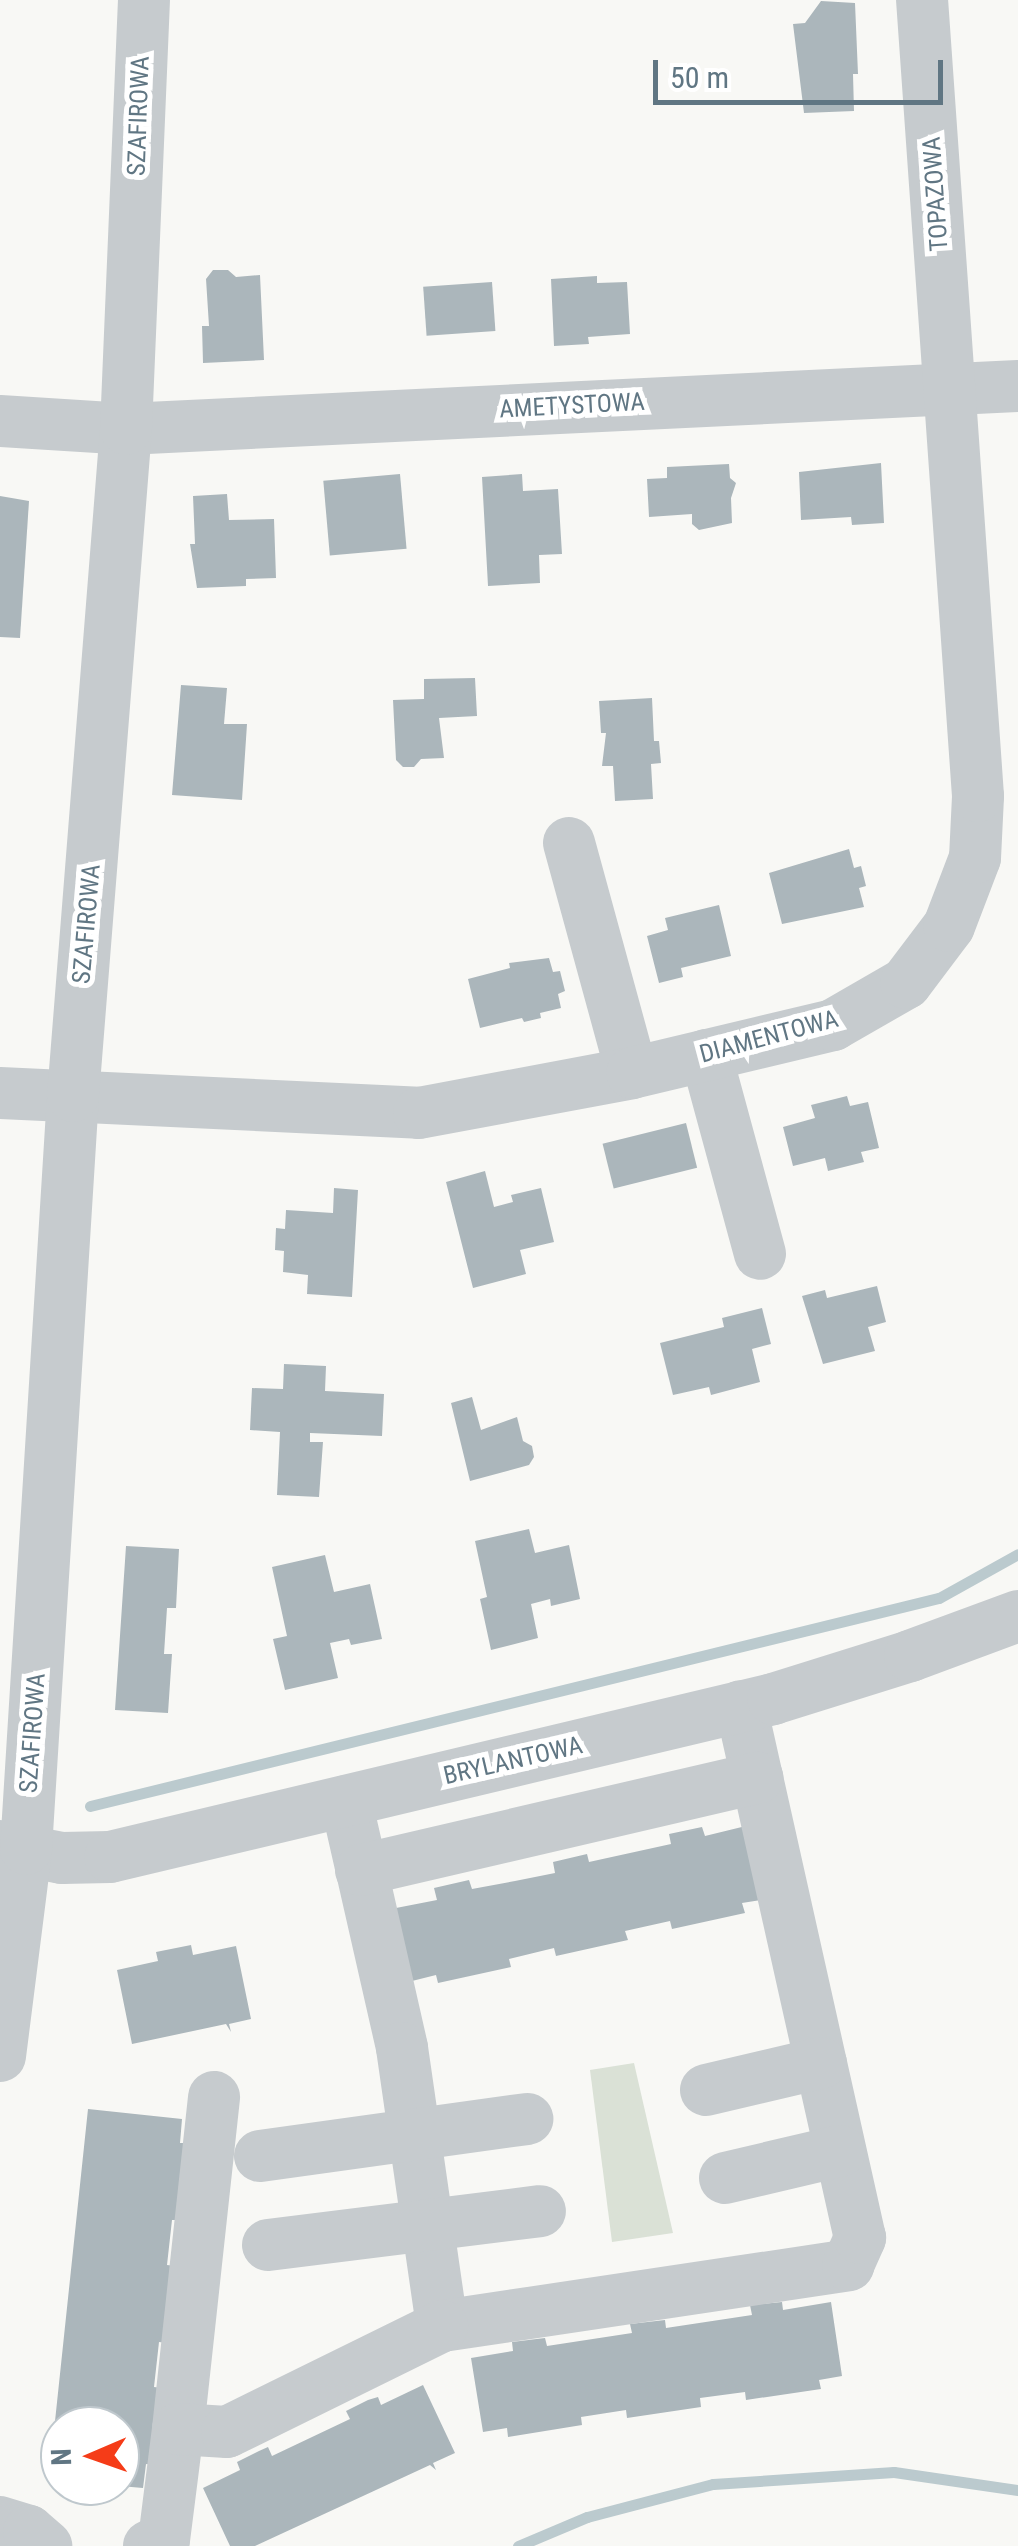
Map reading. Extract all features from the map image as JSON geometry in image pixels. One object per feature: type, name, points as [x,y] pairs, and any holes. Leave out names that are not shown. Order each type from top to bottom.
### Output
[{"type":"street","name":"SZAFIROWA","points":[[0,2056],[13,1847],[126,428],[144,0]]},
{"type":"street","name":"TOPAZOWA","points":[[922,0],[951,388]]},
{"type":"street","name":"AMETYSTOWA","points":[[0,421],[126,428],[1018,386]]},
{"type":"street","name":"DIAMENTOWA","points":[[0,1093],[420,1113],[632,1072],[833,1024],[906,983],[949,926],[975,858],[978,796],[951,388]]},
{"type":"street","points":[[569,843],[632,1072]]},
{"type":"street","points":[[706,1056],[760,1254]]},
{"type":"street","name":"BRYLANTOWA","points":[[13,1847],[62,1858],[110,1857],[741,1706],[910,1656],[1018,1616]]},
{"type":"street","points":[[178,2429],[227,2432],[442,2326],[848,2264],[860,2238],[741,1706]]},
{"type":"street","points":[[362,1870],[757,1778]]},
{"type":"street","points":[[346,1801],[402,2048],[442,2326]]},
{"type":"street","points":[[706,2090],[821,2063]]},
{"type":"street","points":[[150,2546],[164,2540],[214,2097]]},
{"type":"street","points":[[260,2156],[527,2119]]},
{"type":"street","points":[[725,2178],[840,2151]]},
{"type":"street","points":[[268,2246],[540,2211]]},
{"type":"street","points":[[0,2522],[28,2532],[46,2546]]},
{"type":"shaded area","points":[[634,2063],[673,2233],[612,2242],[590,2070]]},
{"type":"building","points":[[821,1],[855,3],[858,74],[853,74],[854,111],[804,113],[793,24],[805,23]]},
{"type":"building","points":[[213,270],[228,270],[236,277],[260,275],[264,360],[203,363],[202,326],[209,326],[206,279]]},
{"type":"building","points":[[597,276],[597,283],[627,282],[630,334],[588,337],[589,344],[554,346],[551,279]]},
{"type":"building","points":[[492,282],[495,331],[427,336],[423,287]]},
{"type":"building","points":[[881,463],[884,523],[852,525],[851,517],[801,520],[799,472]]},
{"type":"building","points":[[729,464],[730,478],[736,483],[731,498],[732,523],[699,530],[692,524],[692,514],[649,517],[647,479],[667,478],[667,467]]},
{"type":"building","points":[[400,474],[407,549],[330,555],[323,481]]},
{"type":"building","points":[[522,474],[523,491],[558,489],[562,554],[539,555],[540,583],[488,586],[482,477]]},
{"type":"building","points":[[227,494],[229,520],[274,519],[276,578],[246,579],[246,586],[197,588],[190,544],[195,544],[193,496]]},
{"type":"building","points":[[0,496],[29,501],[20,638],[0,637]]},
{"type":"building","points":[[475,678],[477,716],[439,718],[444,758],[421,759],[414,767],[403,767],[396,760],[393,700],[424,699],[424,679]]},
{"type":"building","points":[[181,685],[227,688],[224,724],[247,724],[242,800],[172,795]]},
{"type":"building","points":[[652,698],[654,741],[659,741],[661,763],[651,764],[653,799],[615,801],[613,766],[602,766],[606,733],[601,733],[599,701]]},
{"type":"building","points":[[849,849],[854,868],[861,866],[866,886],[859,888],[864,907],[782,924],[769,873]]},
{"type":"building","points":[[719,905],[731,956],[681,968],[683,977],[659,983],[647,936],[668,930],[665,918]]},
{"type":"building","points":[[549,958],[553,972],[560,971],[565,991],[558,994],[561,1008],[540,1013],[541,1018],[524,1022],[522,1018],[480,1028],[468,979],[510,968],[509,963]]},
{"type":"building","points":[[847,1096],[850,1106],[868,1102],[879,1148],[861,1152],[864,1162],[828,1171],[825,1158],[793,1166],[783,1127],[815,1118],[811,1105]]},
{"type":"building","points":[[686,1123],[697,1168],[614,1188],[603,1144]]},
{"type":"building","points":[[485,1171],[494,1207],[513,1202],[511,1195],[541,1188],[554,1242],[520,1250],[526,1274],[473,1288],[446,1182]]},
{"type":"building","points":[[334,1188],[358,1190],[352,1297],[307,1294],[308,1275],[283,1272],[284,1251],[275,1250],[276,1228],[285,1229],[286,1210],[333,1213]]},
{"type":"building","points":[[877,1286],[886,1322],[868,1327],[875,1351],[823,1364],[802,1296],[825,1290],[827,1298]]},
{"type":"building","points":[[762,1308],[771,1344],[752,1349],[760,1382],[711,1395],[709,1387],[673,1395],[660,1343],[724,1327],[722,1318]]},
{"type":"building","points":[[284,1364],[326,1366],[325,1391],[384,1394],[382,1436],[310,1433],[310,1442],[323,1442],[319,1497],[277,1495],[280,1432],[250,1430],[252,1388],[283,1389]]},
{"type":"building","points":[[472,1397],[481,1430],[517,1417],[523,1441],[532,1446],[534,1457],[529,1465],[470,1481],[451,1403]]},
{"type":"building","points":[[529,1529],[535,1553],[569,1545],[580,1599],[551,1606],[550,1599],[531,1604],[538,1638],[491,1650],[480,1599],[487,1597],[475,1541]]},
{"type":"building","points":[[126,1546],[179,1549],[176,1608],[167,1608],[164,1654],[172,1654],[168,1713],[115,1710]]},
{"type":"building","points":[[325,1555],[334,1592],[370,1584],[382,1639],[351,1645],[349,1639],[330,1643],[338,1678],[285,1690],[273,1639],[287,1636],[272,1567]]},
{"type":"building","points":[[750,1825],[767,1899],[742,1903],[745,1913],[672,1929],[670,1921],[625,1931],[628,1940],[556,1956],[554,1948],[509,1959],[511,1967],[438,1983],[436,1975],[412,1981],[396,1908],[437,1900],[434,1888],[469,1880],[472,1889],[515,1881],[555,1873],[553,1862],[587,1854],[589,1862],[671,1844],[669,1834],[702,1827],[705,1836]]},
{"type":"building","points":[[191,1945],[193,1955],[236,1946],[251,2019],[229,2024],[231,2032],[226,2024],[132,2044],[117,1970],[158,1961],[156,1952]]},
{"type":"building","points":[[88,2109],[182,2119],[180,2143],[188,2143],[180,2220],[172,2220],[167,2265],[175,2266],[167,2343],[159,2342],[154,2387],[162,2388],[154,2465],[146,2464],[143,2488],[140,2406],[57,2406]]},
{"type":"building","points":[[782,2302],[783,2310],[831,2302],[842,2376],[819,2380],[821,2389],[746,2400],[745,2392],[700,2398],[701,2407],[627,2418],[626,2410],[581,2417],[582,2425],[508,2437],[507,2428],[483,2432],[471,2358],[513,2351],[512,2342],[545,2338],[547,2346],[632,2333],[630,2324],[665,2320],[666,2328],[752,2315],[750,2305]]},
{"type":"building","points":[[423,2385],[455,2453],[433,2463],[436,2470],[430,2465],[255,2546],[230,2546],[203,2488],[240,2470],[237,2462],[259,2451],[268,2447],[272,2456],[350,2419],[346,2411],[368,2400],[378,2397],[381,2405]]},
{"type":"waterway","points":[[90,1806],[939,1598],[1018,1554]]},
{"type":"waterway","points":[[518,2546],[587,2517],[713,2484],[894,2472],[1018,2490]]}]
